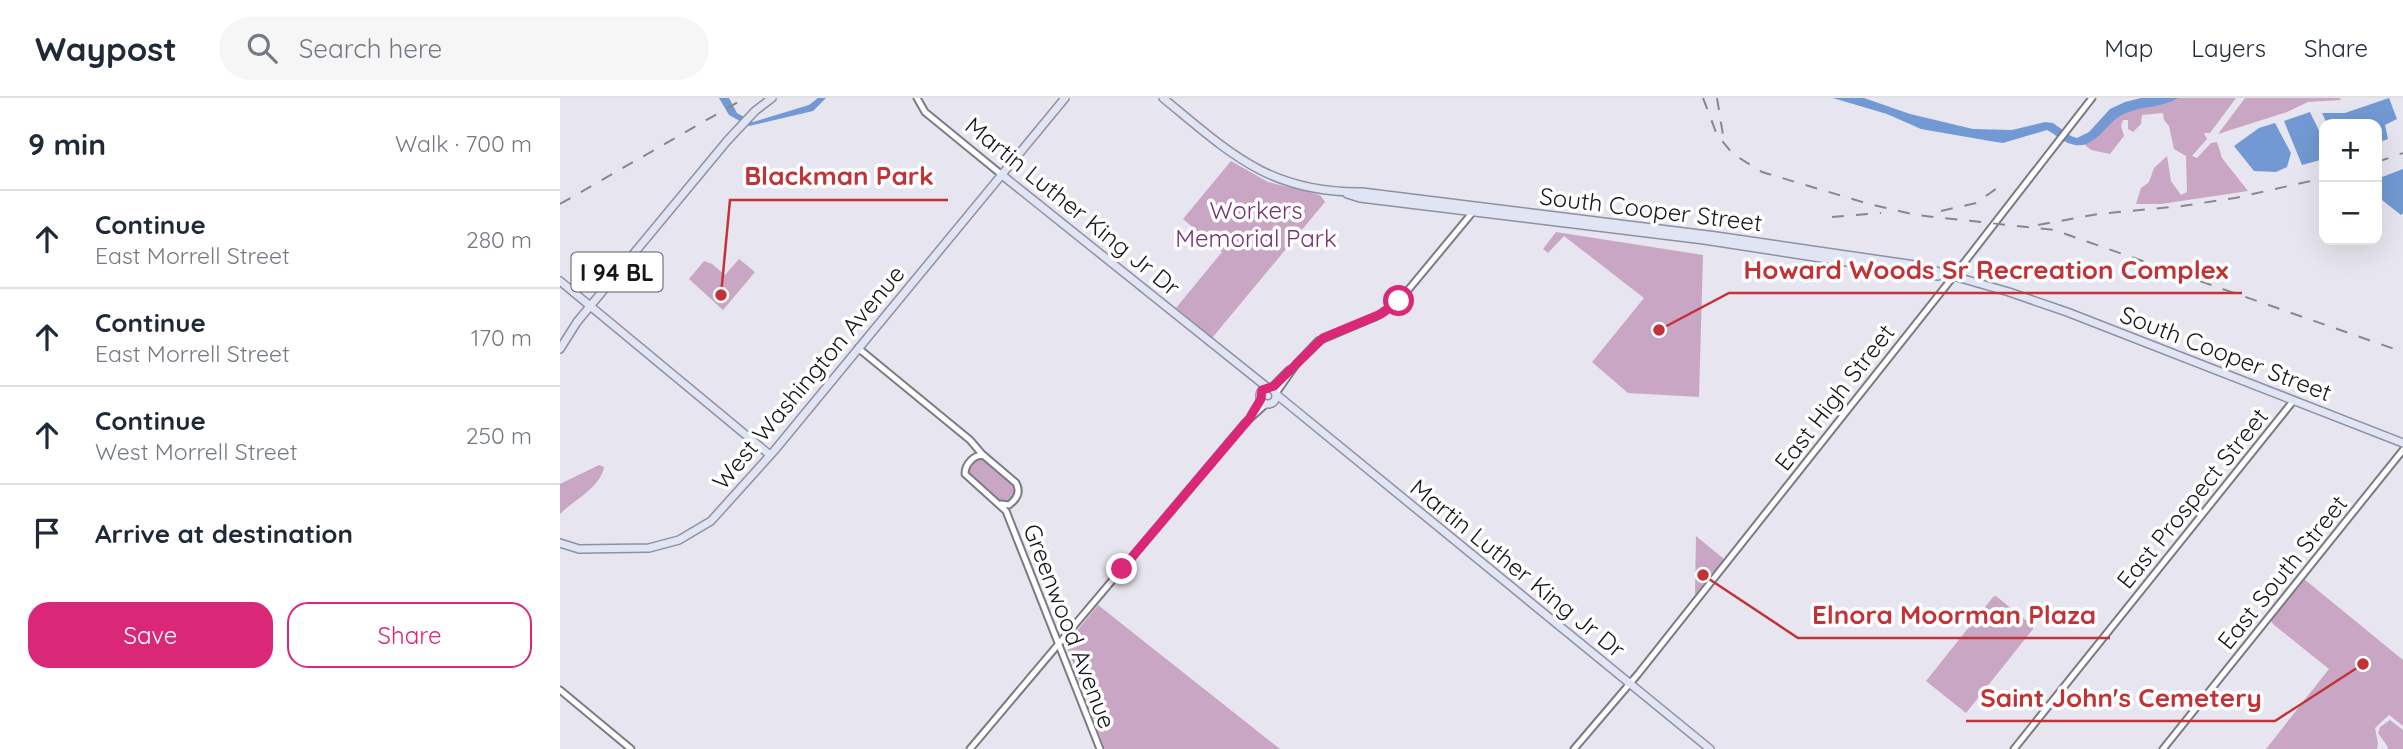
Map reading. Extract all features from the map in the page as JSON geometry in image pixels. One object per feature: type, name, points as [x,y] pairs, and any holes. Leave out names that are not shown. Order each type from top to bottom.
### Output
[{"type":"main road","name":"I 94 BL","points":[[560,349],[590,306],[679,198],[741,125],[772,98]]},
{"type":"main road","name":"West Washington Avenue","points":[[560,543],[579,549],[639,549],[659,546],[693,533],[723,510],[1065,98]]},
{"type":"main road","name":"South Cooper Street","points":[[1163,98],[1230,154],[1261,173],[1301,187],[1341,193],[1362,192],[1474,209],[1871,257],[1914,265],[2067,312],[2403,443]]},
{"type":"main road","name":"Martin Luther King Jr Dr","points":[[1002,175],[1242,367],[1269,395],[1303,416],[1710,749]]},
{"type":"main road","points":[[560,281],[770,455]]},
{"type":"street","name":"Martin Luther King Jr Dr","points":[[917,98],[929,115],[1002,175]]},
{"type":"street","name":"East High Street","points":[[1574,749],[1629,684],[1953,277],[2092,98]]},
{"type":"street","points":[[970,749],[1297,363],[1323,338],[1377,316],[1395,304],[1474,209]]},
{"type":"street","points":[[858,348],[1016,482],[1018,491],[1008,515]]},
{"type":"street","name":"East Prospect Street","points":[[2014,749],[2294,400]]},
{"type":"street","points":[[974,457],[976,448]]},
{"type":"street","name":"East South Street","points":[[2162,749],[2403,450]]},
{"type":"street","points":[[974,457],[985,456]]},
{"type":"street","name":"Greenwood Avenue","points":[[974,457],[965,468],[966,475],[1001,505],[1008,515],[1100,749]]},
{"type":"street","points":[[1001,505],[1006,506],[1015,500]]},
{"type":"street","points":[[560,690],[631,749]]},
{"type":"green space","points":[[2179,98],[2236,98],[2210,133],[2204,133],[2207,139],[2192,156],[2197,158],[2211,143],[2217,142],[2222,158],[2248,191],[2161,204],[2136,204],[2141,188],[2149,182],[2154,168],[2167,156],[2171,181],[2181,195],[2187,192],[2186,156],[2174,149],[2163,113],[2142,115],[2141,124],[2133,132],[2128,129],[2128,120],[2123,120],[2121,126],[2124,136],[2110,154],[2091,150],[2084,144],[2094,139],[2114,119],[2126,113]]},
{"type":"green space","points":[[2245,98],[2342,100],[2308,102],[2287,112],[2218,134]]},
{"type":"green space","name":"Workers Memorial Park","points":[[1231,161],[1268,182],[1320,195],[1325,202],[1212,338],[1176,308],[1222,252],[1183,219]]},
{"type":"green space","points":[[1556,232],[1703,255],[1699,397],[1628,393],[1592,362],[1644,298],[1564,236],[1548,253],[1543,249]]},
{"type":"green space","points":[[739,259],[755,272],[723,310],[689,279],[704,261],[725,275]]},
{"type":"green space","points":[[982,455],[1016,483],[1017,498],[1004,506],[965,473],[974,457]]},
{"type":"green space","points":[[599,465],[604,467],[598,481],[560,514],[560,484]]},
{"type":"green space","points":[[1696,536],[1724,559],[1695,595],[1695,592]]},
{"type":"green space","points":[[2304,579],[2403,660],[2403,726],[2389,715],[2375,728],[2377,749],[2266,749],[2329,669],[2271,620]]},
{"type":"green space","points":[[1996,596],[2033,626],[2033,629],[1966,713],[1926,681]]},
{"type":"green space","points":[[1098,605],[1280,749],[1105,749],[1066,644]]},
{"type":"green space","points":[[2390,720],[2403,730],[2403,749],[2387,749],[2378,733],[2380,727]]},
{"type":"water","points":[[719,98],[729,98],[737,113],[753,122],[809,105],[818,98],[826,98],[813,111],[749,126],[729,115]]},
{"type":"water","points":[[1833,98],[1864,98],[1910,114],[1973,129],[2012,130],[2045,122],[2053,123],[2077,138],[2089,132],[2110,109],[2125,102],[2141,98],[2179,98],[2166,104],[2126,113],[2112,122],[2094,140],[2080,145],[2068,143],[2047,130],[2003,143],[1921,129],[1887,114]]},
{"type":"water","points":[[2389,98],[2397,119],[2385,125],[2388,139],[2382,141],[2382,119],[2325,119],[2322,113],[2345,113]]},
{"type":"water","points":[[2310,112],[2319,131],[2319,160],[2302,165],[2284,121]]},
{"type":"water","points":[[2275,123],[2291,153],[2287,167],[2276,172],[2254,171],[2234,146],[2259,128]]},
{"type":"water","points":[[2403,169],[2401,215],[2382,200],[2382,177]]},
{"type":"railway","points":[[560,204],[745,98]]},
{"type":"railway","points":[[1703,98],[1717,135],[1733,154],[1762,172],[1916,215],[2054,230],[2403,352]]},
{"type":"railway","points":[[1717,98],[1723,135]]},
{"type":"railway","points":[[2382,160],[2403,153]]},
{"type":"railway","points":[[2038,225],[2098,214],[2235,198],[2319,179]]},
{"type":"railway","points":[[1941,211],[1976,203],[2000,186]]},
{"type":"railway","points":[[1832,217],[1881,213]]},
{"type":"place","name":"Blackman Park","points":[[721,295]]},
{"type":"place","name":"Howard Woods Sr Recreation Complex","points":[[1659,330]]},
{"type":"place","name":"Elnora Moorman Plaza","points":[[1703,575]]},
{"type":"place","name":"Saint John's Cemetery","points":[[2363,664]]},
{"type":"route","points":[[1122,569],[1249,419],[1261,399],[1262,390],[1274,386],[1323,338],[1381,314],[1399,301]]}]
